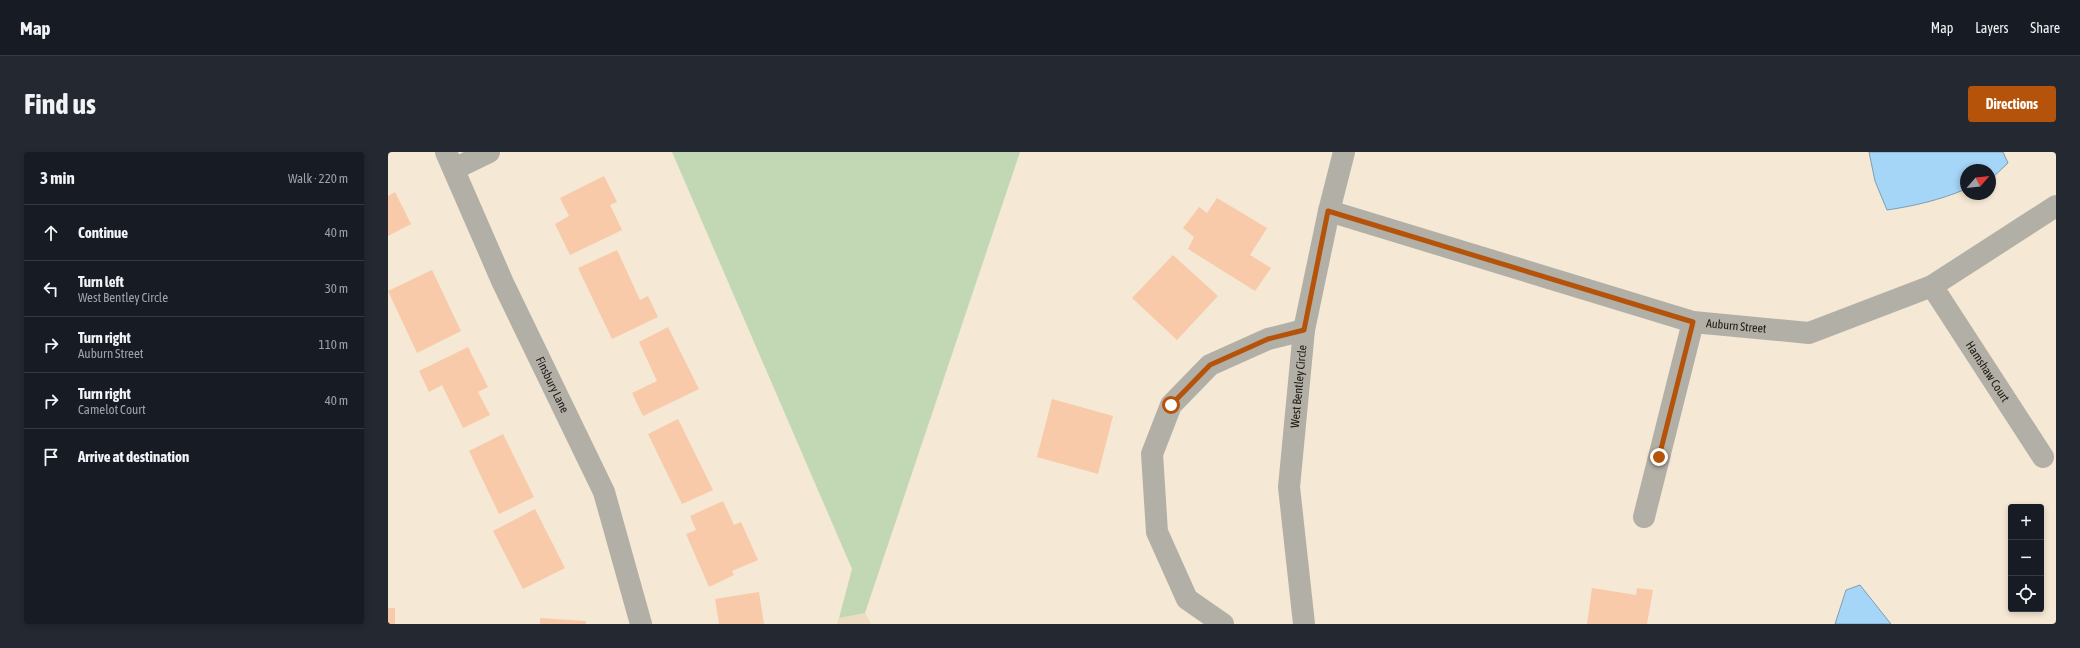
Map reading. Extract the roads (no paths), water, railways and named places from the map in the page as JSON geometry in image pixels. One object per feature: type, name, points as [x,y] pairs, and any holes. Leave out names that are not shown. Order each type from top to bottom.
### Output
[{"type":"street","points":[[450,160],[489,152]]},
{"type":"street","name":"West Bentley Circle","points":[[1304,624],[1289,487],[1304,330],[1328,211],[1344,152]]},
{"type":"street","name":"Finsbury Lane","points":[[450,160],[503,283],[604,492],[641,624]]},
{"type":"street","name":"Auburn Street","points":[[1328,211],[1693,322],[1809,333],[1932,286],[2056,206]]},
{"type":"street","name":"Hamshaw Court","points":[[1932,286],[2043,457]]},
{"type":"street","points":[[1644,516],[1693,322]]},
{"type":"street","points":[[1223,624],[1187,599],[1157,532],[1152,454],[1171,405],[1210,365],[1268,339],[1304,330]]},
{"type":"water","points":[[1869,152],[2003,152],[2008,163],[1996,174],[1996,164],[1960,164],[1960,191],[1927,202],[1887,210],[1875,181]]},
{"type":"water","points":[[1860,585],[1891,624],[1835,624],[1846,590]]}]
